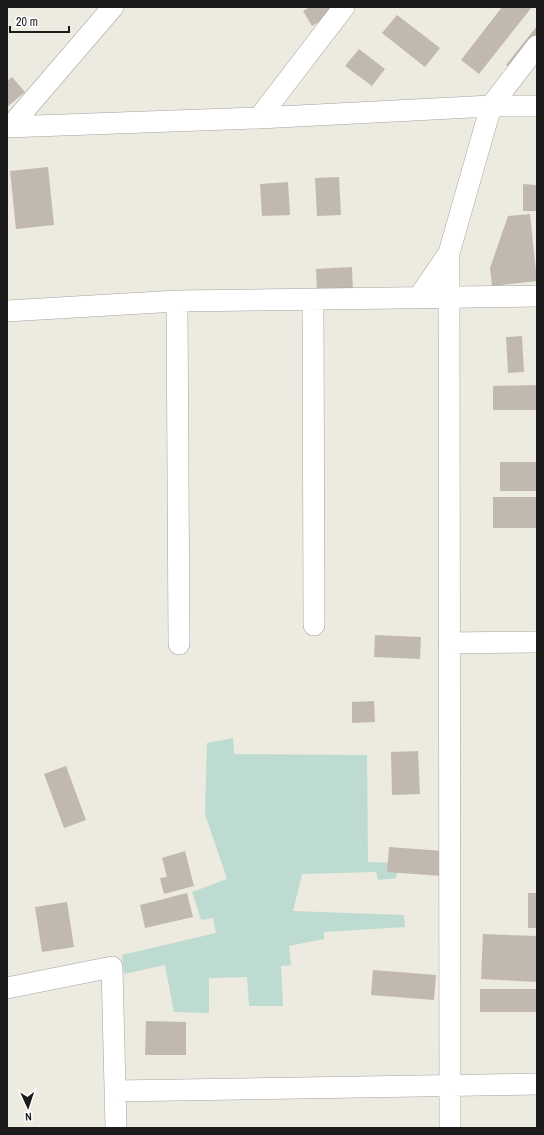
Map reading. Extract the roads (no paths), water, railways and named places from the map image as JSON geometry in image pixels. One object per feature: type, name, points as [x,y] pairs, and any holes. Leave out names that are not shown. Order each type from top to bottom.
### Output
[{"type":"street","points":[[9,127],[114,7]]},
{"type":"street","points":[[259,118],[344,7]]},
{"type":"street","points":[[450,1128],[449,253],[491,106],[537,46]]},
{"type":"street","points":[[9,127],[259,118],[491,106],[537,106]]},
{"type":"street","points":[[419,297],[449,253]]},
{"type":"street","points":[[7,311],[178,300],[537,296]]},
{"type":"street","points":[[313,299],[314,624]]},
{"type":"street","points":[[178,300],[179,644]]},
{"type":"street","points":[[449,643],[537,642]]},
{"type":"street","points":[[7,988],[112,968],[116,1128]]},
{"type":"street","points":[[116,1091],[537,1084]]}]
